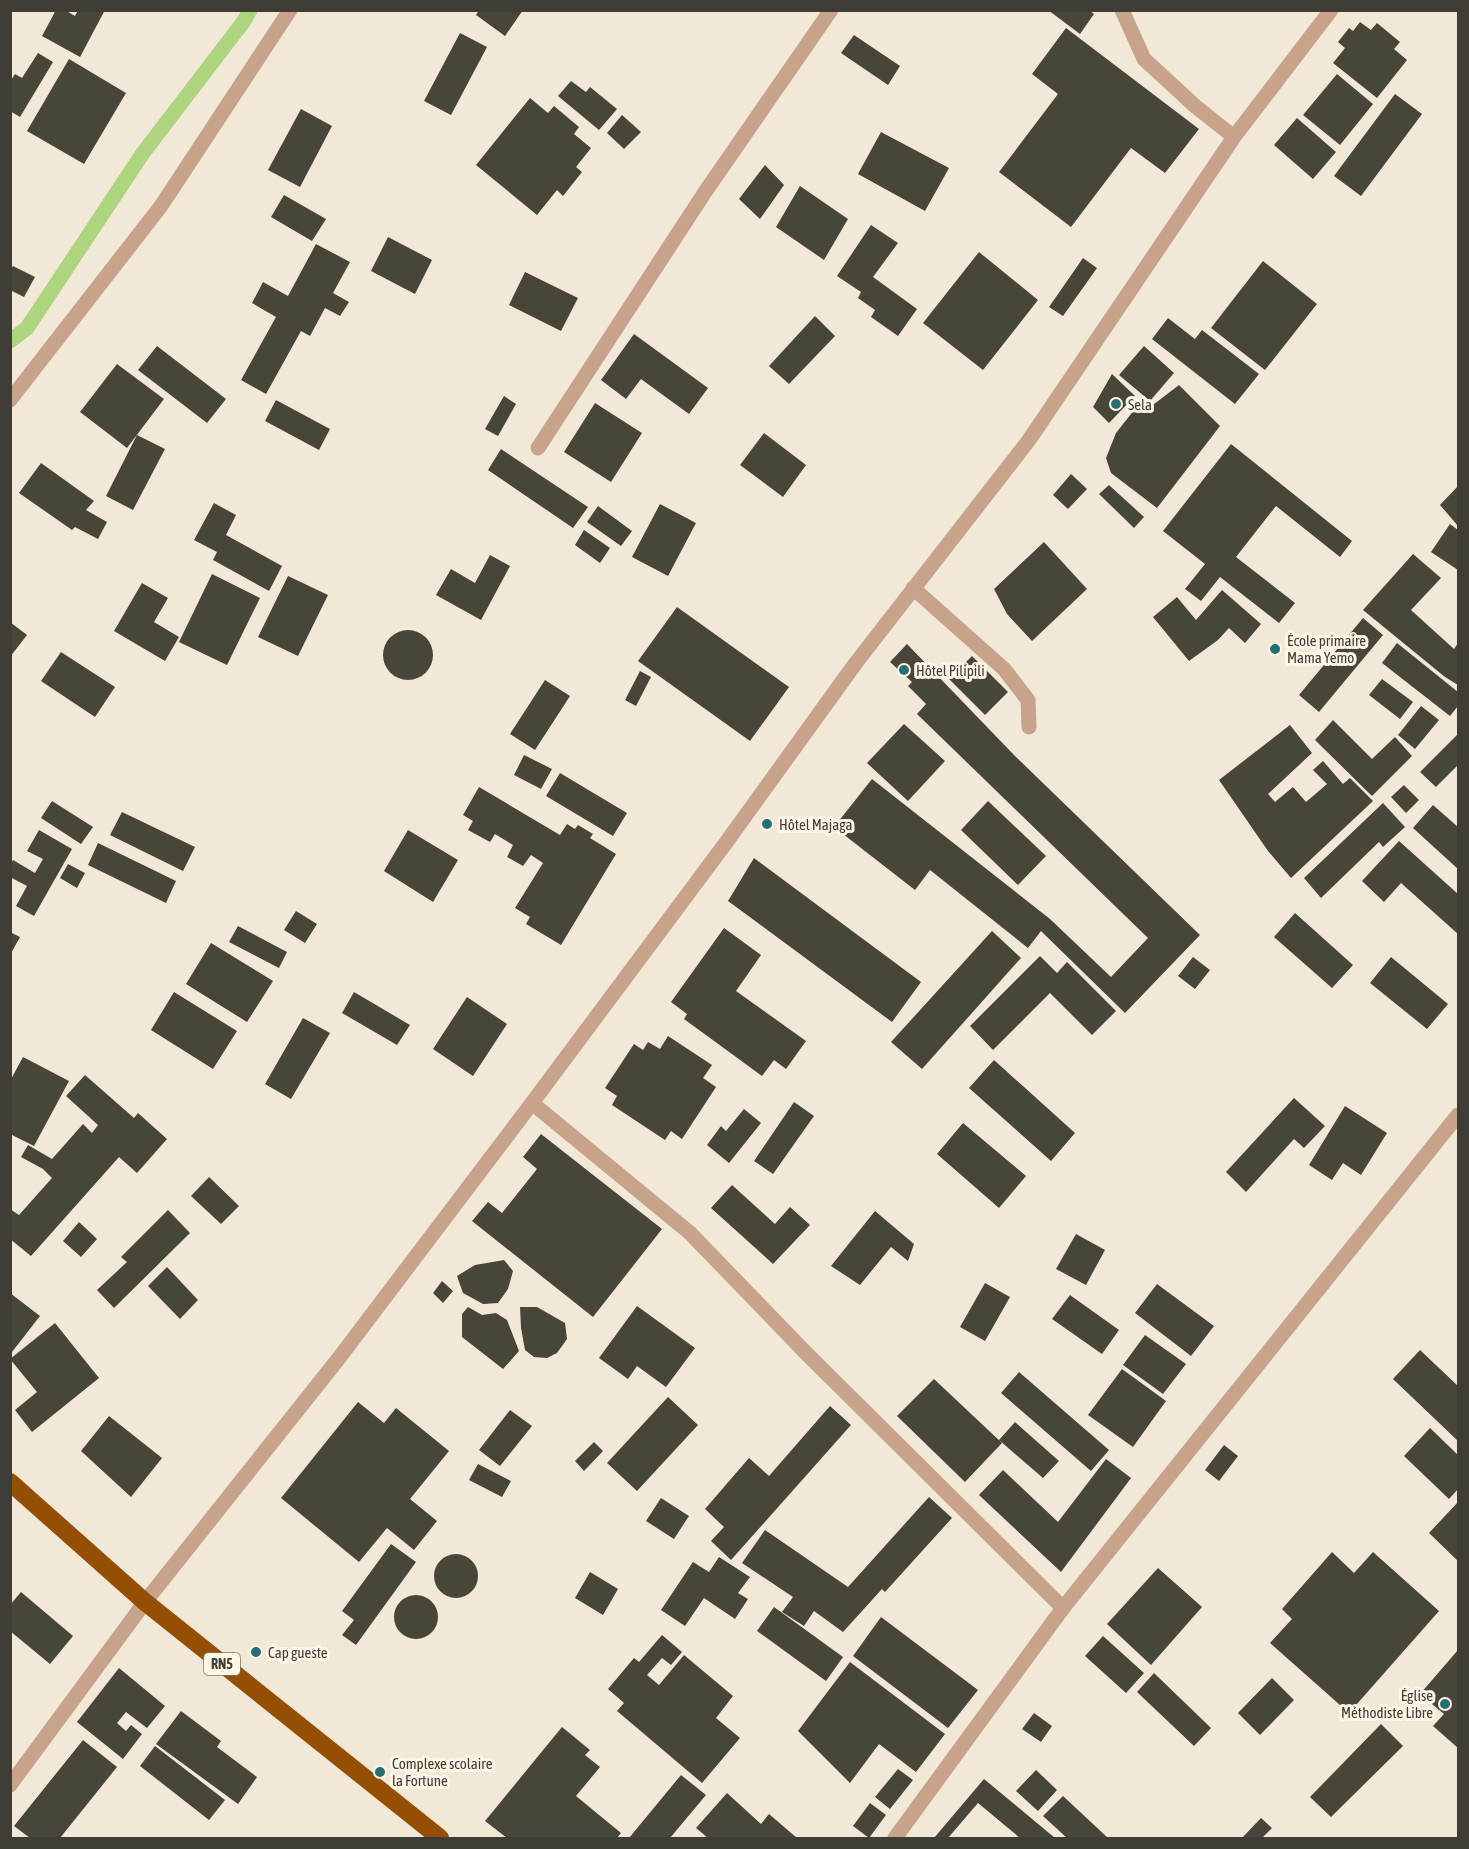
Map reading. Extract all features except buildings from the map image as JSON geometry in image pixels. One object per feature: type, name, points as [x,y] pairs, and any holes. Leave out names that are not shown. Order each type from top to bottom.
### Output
[{"type":"highway","name":"RN5","points":[[10,1482],[145,1602],[440,1839]]},
{"type":"street","points":[[10,400],[161,206],[290,10]]},
{"type":"street","points":[[538,448],[705,192],[831,10]]},
{"type":"street","points":[[1122,10],[1144,59],[1233,137]]},
{"type":"street","points":[[10,1785],[145,1602],[339,1358],[532,1104],[855,664],[1029,440],[1233,137],[1331,10]]},
{"type":"street","points":[[913,588],[1004,669],[1028,700],[1029,728]]},
{"type":"street","points":[[532,1104],[690,1233],[806,1353],[1063,1608]]},
{"type":"street","points":[[895,1839],[1063,1608],[1458,1115]]},
{"type":"waterway","points":[[10,341],[27,328],[143,153],[250,10]]},
{"type":"place","name":"Sela","points":[[1116,404]]},
{"type":"place","name":"École primaire Mama Yemo","points":[[1275,649]]},
{"type":"place","name":"Hôtel Pilipili","points":[[904,670]]},
{"type":"place","name":"Hôtel Majaga","points":[[767,824]]},
{"type":"place","name":"Cap gueste","points":[[256,1652]]},
{"type":"place","name":"Église Méthodiste Libre","points":[[1445,1704]]},
{"type":"place","name":"Complexe scolaire la Fortune","points":[[380,1772]]}]
